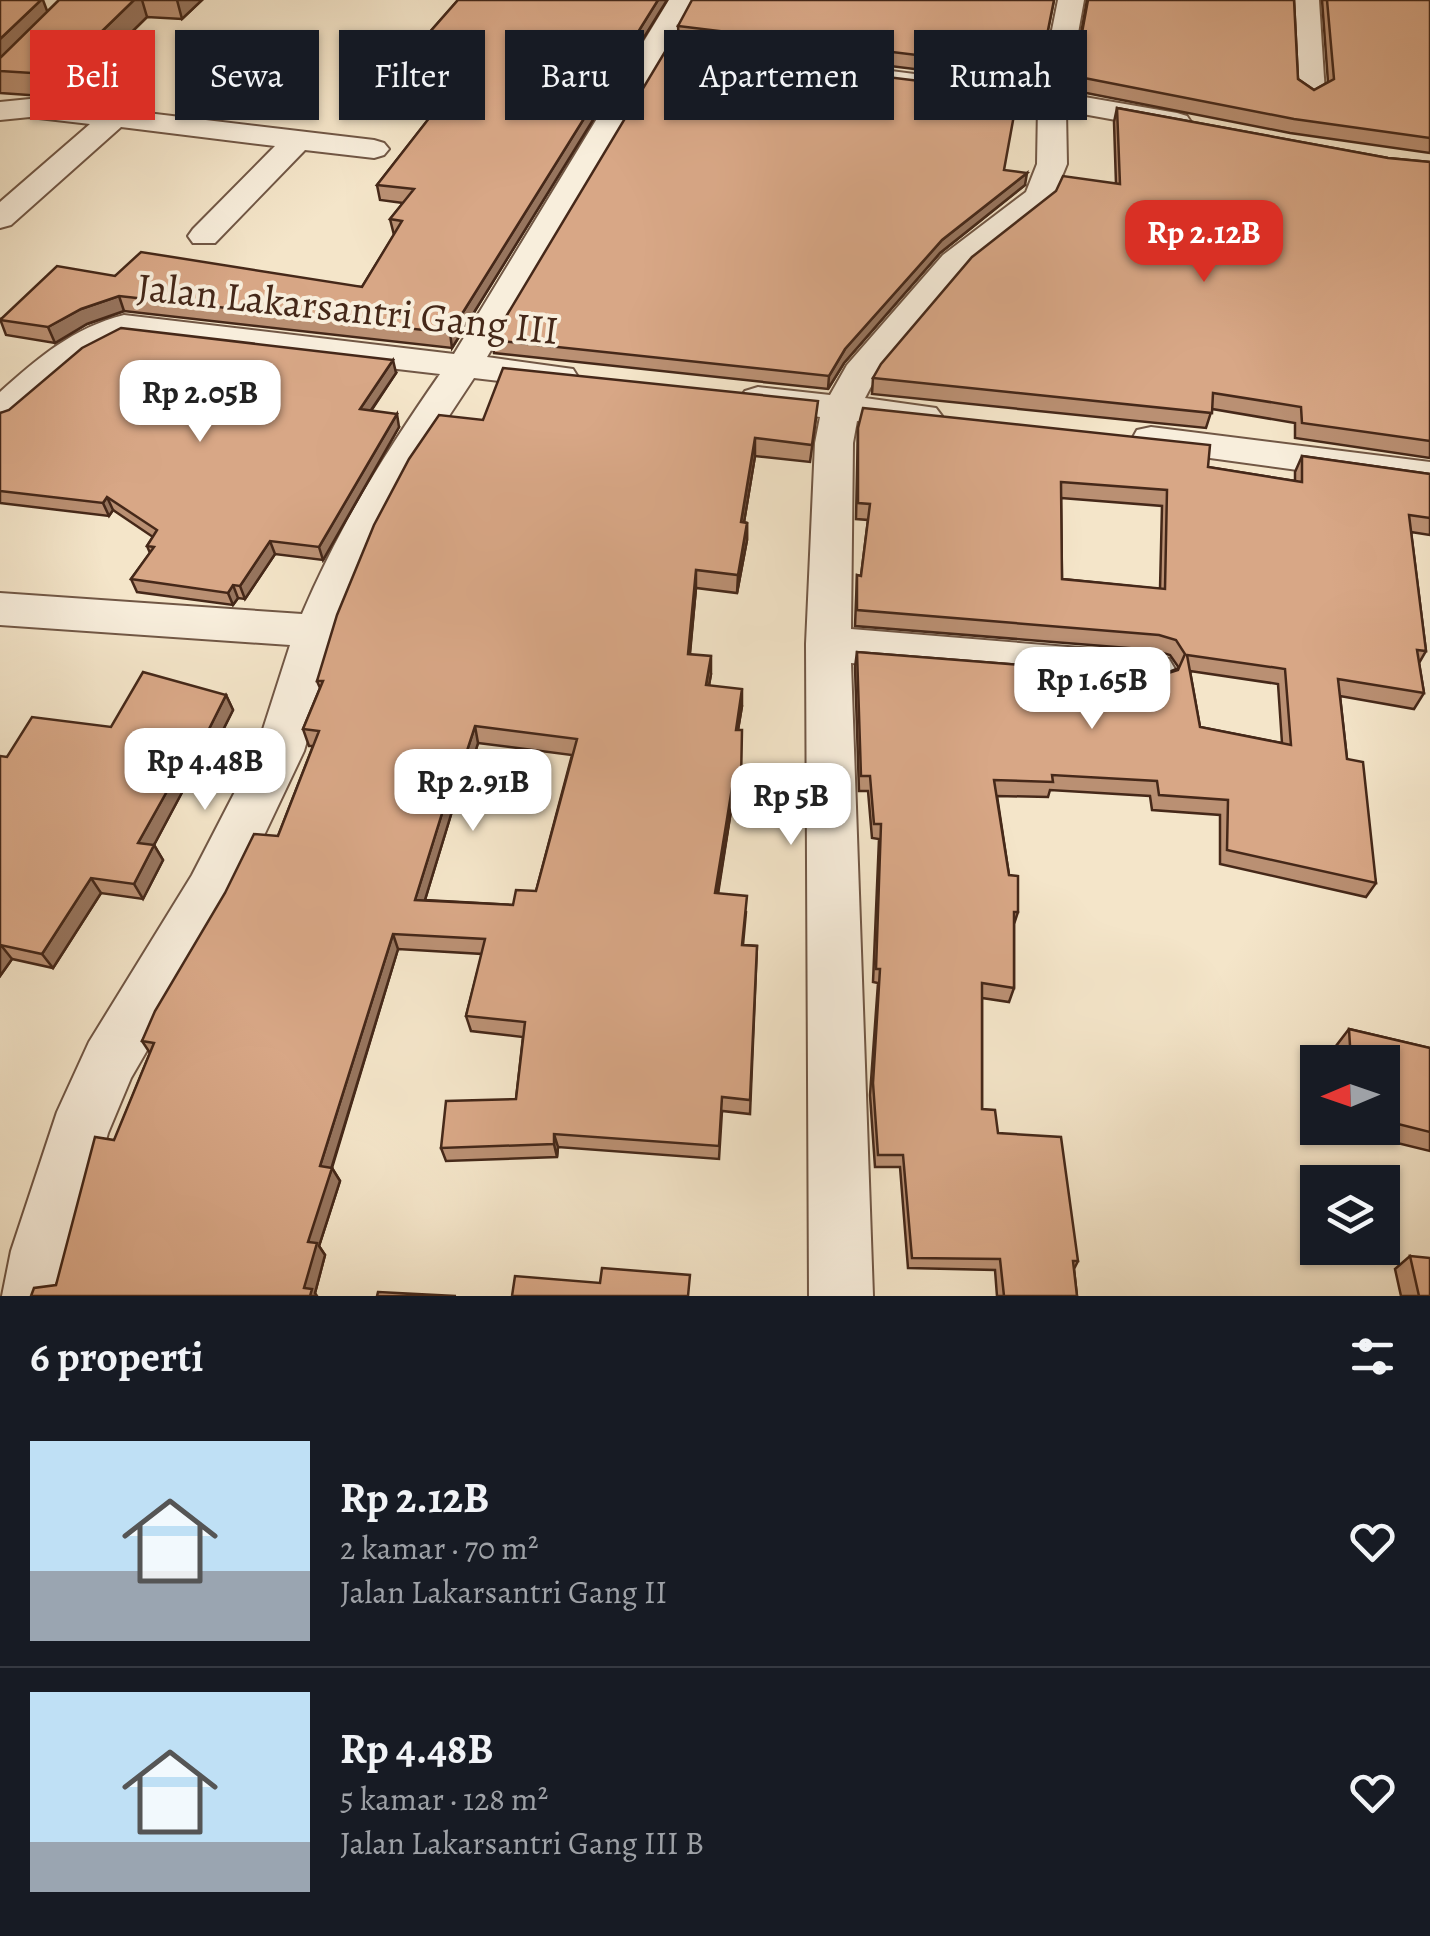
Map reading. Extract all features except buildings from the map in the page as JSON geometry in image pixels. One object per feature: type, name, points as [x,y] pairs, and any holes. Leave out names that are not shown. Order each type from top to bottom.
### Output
[{"type":"street","points":[[34,1296],[42,1250],[78,1133],[109,1061],[212,891],[280,751],[316,632],[354,542],[391,474],[464,366],[682,0]]},
{"type":"street","points":[[1065,30],[1071,0]]},
{"type":"street","points":[[1306,0],[1311,93]]},
{"type":"street","points":[[656,49],[914,79]]},
{"type":"street","points":[[1087,105],[1202,127]]},
{"type":"street","points":[[0,111],[30,108]]},
{"type":"street","points":[[0,218],[112,120]]},
{"type":"street","points":[[123,120],[374,149]]},
{"type":"street","points":[[841,1296],[828,644],[834,443],[841,408],[860,373],[955,262],[1040,196],[1052,164],[1052,120]]},
{"type":"street","points":[[204,236],[300,138]]},
{"type":"street","name":"Jalan Lakarsantri Gang III","points":[[0,412],[77,345],[98,331],[124,326],[603,382]]},
{"type":"street","points":[[722,394],[957,420]]},
{"type":"street","points":[[1112,436],[1266,451],[1430,475]]},
{"type":"street","points":[[0,609],[316,632]]},
{"type":"street","points":[[828,644],[1152,672]]}]
